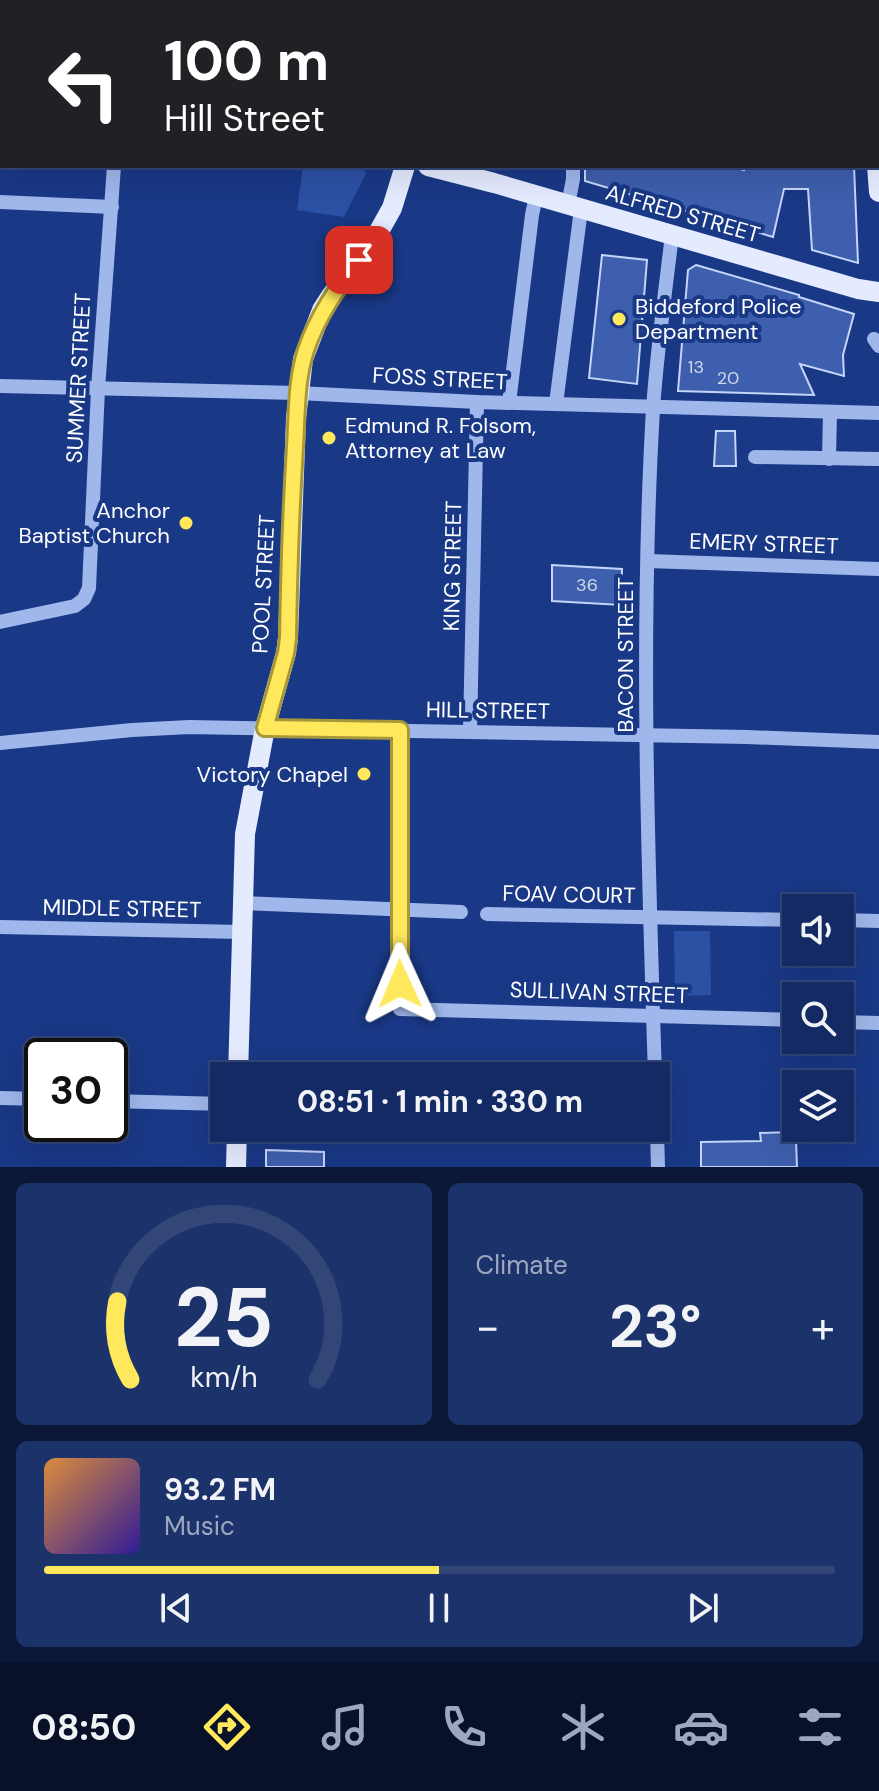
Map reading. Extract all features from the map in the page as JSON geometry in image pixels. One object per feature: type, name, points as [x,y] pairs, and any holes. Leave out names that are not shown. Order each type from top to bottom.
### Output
[{"type":"main road","name":"POOL STREET","points":[[238,1062],[245,834],[265,728],[288,638],[298,393],[303,359],[322,310],[381,229],[392,208],[404,168]]},
{"type":"main road","name":"ALFRED STREET","points":[[435,168],[858,289],[879,292]]},
{"type":"main road","points":[[877,168],[879,192]]},
{"type":"main road","points":[[236,1167],[237,1142]]},
{"type":"street","name":"SUMMER STREET","points":[[0,622],[67,609],[80,603],[87,594],[114,168]]},
{"type":"street","points":[[556,404],[575,207],[573,168]]},
{"type":"street","points":[[509,403],[536,196]]},
{"type":"street","points":[[0,202],[112,207]]},
{"type":"street","name":"BACON STREET","points":[[655,1062],[647,735],[648,561],[653,407],[672,235]]},
{"type":"street","name":"FOSS STREET","points":[[0,386],[144,388],[477,402],[879,413]]},
{"type":"street","name":"KING STREET","points":[[470,731],[477,402]]},
{"type":"street","points":[[829,459],[830,412]]},
{"type":"street","points":[[755,457],[879,459]]},
{"type":"street","name":"EMERY STREET","points":[[648,561],[879,569]]},
{"type":"street","name":"HILL STREET","points":[[0,743],[189,727],[855,739],[879,742]]},
{"type":"street","points":[[399,909],[400,730]]},
{"type":"street","points":[[243,903],[461,912]]},
{"type":"street","name":"SULLIVAN STREET","points":[[399,909],[400,1009],[782,1020]]},
{"type":"street","name":"FOAV COURT","points":[[487,914],[782,920]]},
{"type":"street","points":[[854,920],[879,921]]},
{"type":"street","name":"MIDDLE STREET","points":[[0,927],[243,932]]},
{"type":"street","points":[[854,1022],[879,1023]]},
{"type":"street","points":[[0,1098],[24,1099]]},
{"type":"street","points":[[128,1101],[210,1104]]},
{"type":"street","points":[[657,1142],[658,1167]]},
{"type":"shaded area","points":[[303,168],[362,168],[366,173],[344,217],[297,210]]},
{"type":"shaded area","points":[[674,931],[710,931],[711,995],[675,996]]},
{"type":"building","points":[[585,168],[854,168],[858,263],[812,250],[808,189],[784,189],[773,237],[585,181]]},
{"type":"building","name":"Biddeford Police Department","points":[[602,255],[647,260],[637,384],[589,378]]},
{"type":"building","points":[[696,265],[854,314],[843,355],[844,376],[800,364],[814,395],[678,391],[688,270]]},
{"type":"building","points":[[716,431],[735,431],[736,466],[714,466]]},
{"type":"building","points":[[552,565],[622,569],[621,605],[552,601]]},
{"type":"building","points":[[782,1132],[782,1142],[796,1142],[797,1167],[701,1167],[701,1142],[761,1141],[760,1133]]},
{"type":"building","points":[[266,1150],[324,1152],[324,1167],[266,1167]]},
{"type":"place","name":"Biddeford Police Department","points":[[619,319]]},
{"type":"place","name":"Edmund R. Folsom, Attorney at Law","points":[[329,438]]},
{"type":"place","name":"Anchor Baptist Church","points":[[186,523]]},
{"type":"place","name":"Victory Chapel","points":[[364,774]]},
{"type":"route","points":[[359,260],[322,310],[303,359],[294,459],[288,638],[265,728],[400,730],[400,984]]}]
